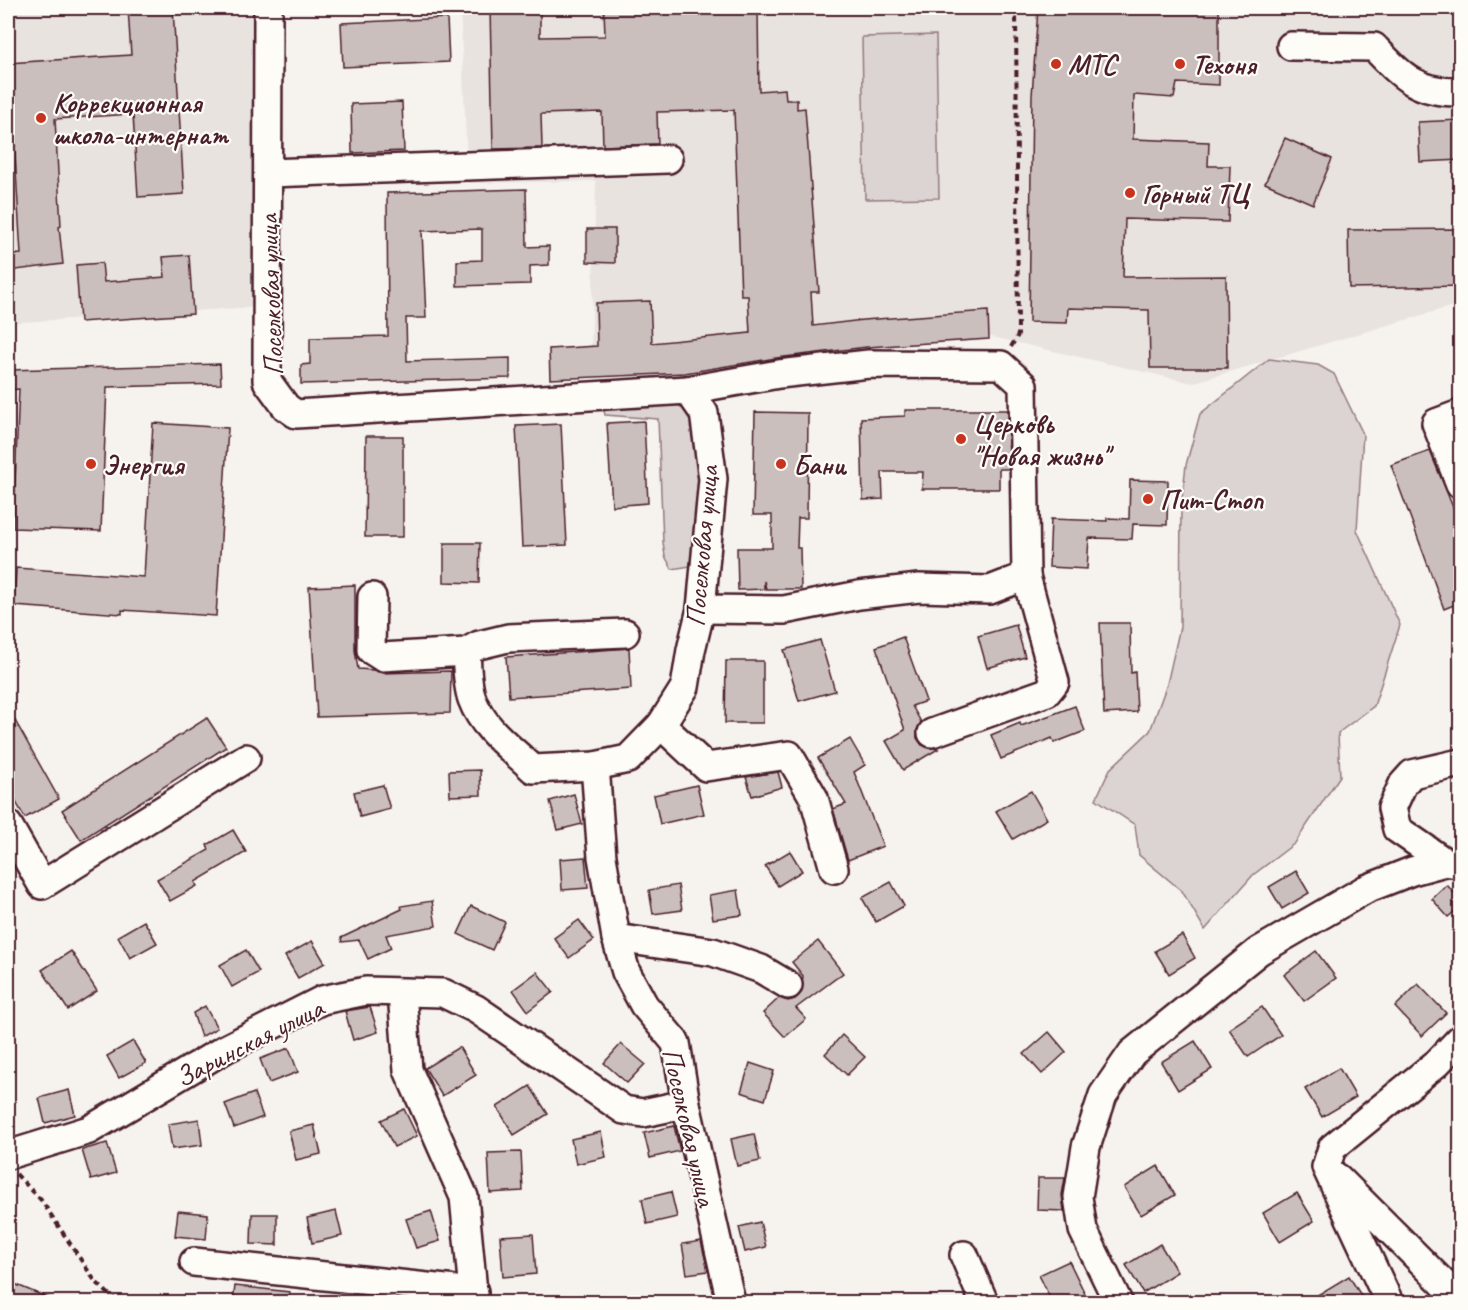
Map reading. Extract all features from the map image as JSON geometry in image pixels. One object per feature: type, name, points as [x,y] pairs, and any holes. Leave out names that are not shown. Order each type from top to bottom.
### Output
[{"type":"street","name":"Поселковая улица","points":[[268,8],[267,381],[286,407],[296,414],[688,390],[704,413],[713,479],[701,609],[685,687],[661,725],[628,759],[596,766],[602,857],[616,938],[626,972],[644,1005],[676,1043],[686,1104],[731,1302]]},
{"type":"street","points":[[1291,46],[1374,47],[1403,77],[1443,92],[1461,92]]},
{"type":"street","points":[[268,173],[668,159]]},
{"type":"street","points":[[688,390],[778,374],[869,364],[1000,366],[1023,385],[1026,576],[1055,682],[1047,692],[932,733]]},
{"type":"street","points":[[1461,414],[1436,423],[1461,484]]},
{"type":"street","points":[[701,609],[784,610],[859,595],[919,588],[990,590],[1026,576]]},
{"type":"street","points":[[372,597],[371,650],[382,657],[466,652],[479,645],[508,638],[625,633]]},
{"type":"street","points":[[466,652],[471,697],[480,715],[495,734],[534,769],[596,766]]},
{"type":"street","points":[[661,725],[706,767],[789,755],[814,798],[834,869]]},
{"type":"street","points":[[8,825],[42,885],[246,758]]},
{"type":"street","points":[[1453,863],[1397,829],[1392,808],[1402,784],[1412,774],[1461,763]]},
{"type":"street","points":[[1118,1302],[1083,1230],[1078,1197],[1086,1147],[1103,1095],[1132,1053],[1259,951],[1366,889],[1412,871],[1453,863]]},
{"type":"street","points":[[616,938],[713,952],[761,969],[788,985]]},
{"type":"street","name":"Заринская улица","points":[[11,1163],[89,1130],[225,1049],[322,1000],[366,991],[443,993],[476,1009],[624,1110],[643,1113],[686,1104]]},
{"type":"street","points":[[194,1262],[474,1297],[464,1197],[408,1070],[402,993]]},
{"type":"street","points":[[1389,1302],[1326,1167],[1332,1148],[1437,1063],[1461,1039]]},
{"type":"street","points":[[1326,1167],[1459,1295]]},
{"type":"street","points":[[964,1255],[984,1302]]},
{"type":"path","points":[[1000,366],[1018,335],[1016,8]]},
{"type":"path","points":[[11,1163],[41,1200],[95,1281],[117,1302]]},
{"type":"shaded area","points":[[8,8],[256,8],[257,307],[8,323]]},
{"type":"shaded area","points":[[460,8],[1460,8],[1460,304],[1192,383],[979,334],[979,312],[863,320],[682,341],[591,347],[596,181],[468,183]]},
{"type":"shaded area","points":[[936,35],[939,198],[865,199],[862,37]]},
{"type":"shaded area","points":[[1269,359],[1318,365],[1334,374],[1363,434],[1357,530],[1400,625],[1374,706],[1338,733],[1340,776],[1295,843],[1253,875],[1205,930],[1182,891],[1139,855],[1135,825],[1096,799],[1110,769],[1150,731],[1167,684],[1180,627],[1181,507],[1186,465],[1200,414]]},
{"type":"shaded area","points":[[653,397],[689,408],[700,454],[701,515],[690,566],[672,569],[665,556],[663,542],[658,419],[605,415],[602,402]]},
{"type":"building","name":"Коррекционная школа-интернат","points":[[128,8],[173,8],[184,194],[138,197],[133,114],[55,119],[61,226],[59,227],[63,264],[8,271],[8,255],[21,254],[13,122],[8,122],[8,63],[131,55]]},
{"type":"building","points":[[490,8],[540,8],[540,37],[605,36],[604,8],[758,8],[759,91],[785,89],[786,100],[797,100],[797,109],[805,108],[819,292],[811,292],[813,326],[988,311],[989,339],[867,347],[776,358],[685,373],[550,379],[549,349],[597,346],[596,303],[650,301],[652,343],[750,333],[748,296],[741,296],[734,110],[657,112],[658,144],[603,146],[602,112],[541,114],[542,148],[493,149]]},
{"type":"building","points":[[1038,8],[1219,8],[1219,85],[1177,83],[1174,98],[1134,95],[1133,139],[1209,142],[1208,166],[1230,166],[1228,222],[1125,219],[1123,277],[1226,276],[1227,368],[1150,368],[1149,310],[1068,308],[1067,323],[1029,322],[1032,96]]},
{"type":"building","points":[[447,18],[449,62],[343,67],[341,23]]},
{"type":"building","points":[[402,102],[404,151],[352,153],[351,104]]},
{"type":"building","points":[[1461,120],[1461,160],[1420,162],[1418,122]]},
{"type":"building","points":[[1285,138],[1332,159],[1313,204],[1265,183]]},
{"type":"building","points":[[526,189],[527,247],[549,246],[549,265],[530,266],[530,284],[457,286],[457,261],[482,260],[482,229],[422,231],[426,318],[406,318],[407,361],[510,358],[510,378],[301,384],[301,365],[310,364],[310,338],[388,336],[387,193]]},
{"type":"building","points":[[587,229],[615,229],[615,263],[587,262]]},
{"type":"building","points":[[1461,229],[1461,286],[1349,288],[1348,230]]},
{"type":"building","points":[[189,255],[193,314],[80,322],[76,265],[102,263],[104,282],[165,277],[163,257]]},
{"type":"building","points":[[220,364],[221,384],[107,387],[101,531],[13,528],[19,389],[8,390],[8,370]]},
{"type":"building","name":"Церковь \"Новая жизнь\"","points":[[905,410],[1008,410],[1009,469],[999,469],[999,489],[922,489],[923,472],[882,472],[883,499],[863,500],[861,418],[905,416]]},
{"type":"building","name":"Бани","points":[[755,412],[808,413],[807,518],[798,518],[797,548],[800,548],[801,589],[766,589],[764,581],[764,589],[738,590],[737,548],[772,548],[772,515],[753,515]]},
{"type":"building","points":[[644,421],[648,503],[612,506],[607,423]]},
{"type":"building","points":[[153,423],[228,428],[216,616],[122,610],[122,614],[14,606],[16,568],[144,577]]},
{"type":"building","points":[[561,424],[567,545],[522,547],[516,426]]},
{"type":"building","points":[[366,436],[403,436],[403,537],[365,537]]},
{"type":"building","points":[[1430,451],[1461,527],[1461,602],[1444,609],[1391,465]]},
{"type":"building","points":[[1130,480],[1168,481],[1167,525],[1133,524],[1132,539],[1089,538],[1087,569],[1049,567],[1051,519],[1107,521],[1107,518],[1129,519]]},
{"type":"building","points":[[444,543],[480,543],[479,583],[444,582]]},
{"type":"building","points":[[355,585],[355,650],[358,669],[383,673],[451,671],[450,713],[317,717],[309,587]]},
{"type":"building","points":[[1100,623],[1130,623],[1131,673],[1135,672],[1137,712],[1104,714]]},
{"type":"building","points":[[1016,625],[1025,657],[987,668],[978,636]]},
{"type":"building","points":[[903,637],[926,701],[912,706],[921,722],[917,730],[917,738],[922,745],[938,749],[903,770],[886,741],[905,730],[876,647]]},
{"type":"building","points":[[820,640],[835,691],[799,701],[784,650]]},
{"type":"building","points":[[629,648],[631,689],[509,697],[506,657]]},
{"type":"building","points":[[726,661],[763,661],[763,723],[725,723]]},
{"type":"building","points":[[1075,706],[1085,731],[1054,743],[1052,738],[1001,759],[991,735],[1020,723],[1021,726]]},
{"type":"building","points":[[8,708],[59,799],[25,818],[8,788]]},
{"type":"building","points":[[207,718],[226,747],[81,840],[62,810]]},
{"type":"building","points":[[850,739],[865,765],[854,772],[883,846],[848,860],[833,809],[846,804],[818,758]]},
{"type":"building","points":[[480,770],[481,795],[450,796],[449,771]]},
{"type":"building","points":[[778,772],[782,787],[752,796],[746,777]]},
{"type":"building","points":[[383,785],[390,809],[360,817],[354,792]]},
{"type":"building","points":[[697,785],[704,814],[660,824],[654,795]]},
{"type":"building","points":[[1031,791],[1047,819],[1013,839],[996,811]]},
{"type":"building","points":[[574,794],[582,824],[558,830],[550,801]]},
{"type":"building","points":[[233,830],[246,852],[195,882],[197,886],[170,901],[157,879],[209,850],[207,845]]},
{"type":"building","points":[[790,851],[802,871],[778,886],[765,866]]},
{"type":"building","points":[[585,857],[588,888],[562,890],[560,859]]},
{"type":"building","points":[[1296,871],[1309,893],[1282,909],[1269,887]]},
{"type":"building","points":[[891,882],[904,906],[876,922],[862,898]]},
{"type":"building","points":[[678,885],[682,910],[653,914],[649,890]]},
{"type":"building","points":[[1447,885],[1461,901],[1461,906],[1448,917],[1432,899]]},
{"type":"building","points":[[738,890],[742,915],[713,919],[709,895]]},
{"type":"building","points":[[432,901],[436,926],[386,935],[391,948],[368,959],[359,940],[342,942],[341,938],[402,909],[401,906]]},
{"type":"building","points":[[471,906],[505,922],[492,950],[458,934]]},
{"type":"building","points":[[579,920],[594,940],[569,958],[554,938]]},
{"type":"building","points":[[144,921],[157,943],[130,958],[118,936]]},
{"type":"building","points":[[1182,935],[1195,958],[1169,974],[1155,951]]},
{"type":"building","points":[[312,941],[325,963],[298,978],[285,956]]},
{"type":"building","points":[[818,941],[843,973],[796,1008],[806,1019],[785,1037],[763,1013],[779,998],[788,1001],[795,999],[801,993],[803,976],[792,962]]},
{"type":"building","points":[[246,950],[259,972],[232,987],[220,965]]},
{"type":"building","points":[[71,951],[97,991],[68,1010],[42,970]]},
{"type":"building","points":[[1316,951],[1336,978],[1304,1001],[1284,975]]},
{"type":"building","points":[[537,972],[553,992],[528,1011],[513,990]]},
{"type":"building","points":[[1418,984],[1446,1013],[1422,1036],[1395,1007]]},
{"type":"building","points":[[205,1006],[217,1028],[201,1037],[193,1013]]},
{"type":"building","points":[[370,1007],[378,1032],[353,1040],[345,1011]]},
{"type":"building","points":[[1262,1007],[1281,1035],[1248,1057],[1229,1029]]},
{"type":"building","points":[[1049,1032],[1066,1052],[1042,1074],[1024,1054]]},
{"type":"building","points":[[842,1035],[865,1057],[847,1075],[825,1054]]},
{"type":"building","points":[[133,1041],[146,1063],[119,1078],[107,1056]]},
{"type":"building","points":[[1195,1041],[1212,1069],[1178,1090],[1161,1062]]},
{"type":"building","points":[[621,1044],[645,1064],[627,1083],[604,1063]]},
{"type":"building","points":[[459,1047],[476,1075],[442,1096],[425,1068]]},
{"type":"building","points":[[289,1048],[298,1072],[269,1083],[260,1059]]},
{"type":"building","points":[[750,1063],[774,1071],[765,1100],[741,1092]]},
{"type":"building","points":[[1339,1068],[1356,1097],[1322,1117],[1305,1089]]},
{"type":"building","points":[[530,1086],[548,1114],[514,1135],[497,1107]]},
{"type":"building","points":[[69,1090],[75,1115],[45,1123],[39,1098]]},
{"type":"building","points":[[254,1093],[263,1117],[234,1128],[225,1104]]},
{"type":"building","points":[[404,1109],[417,1136],[394,1147],[381,1120]]},
{"type":"building","points":[[199,1119],[202,1145],[172,1149],[168,1124]]},
{"type":"building","points":[[314,1125],[321,1154],[296,1160],[289,1131]]},
{"type":"building","points":[[674,1126],[680,1151],[650,1158],[644,1133]]},
{"type":"building","points":[[601,1132],[606,1157],[576,1164],[571,1139]]},
{"type":"building","points":[[754,1134],[760,1161],[737,1166],[731,1139]]},
{"type":"building","points":[[107,1143],[116,1173],[91,1180],[82,1150]]},
{"type":"building","points":[[521,1152],[523,1191],[490,1193],[488,1153]]},
{"type":"building","points":[[1158,1166],[1175,1195],[1141,1215],[1124,1187]]},
{"type":"building","points":[[1038,1178],[1065,1178],[1062,1195],[1064,1211],[1037,1210]]},
{"type":"building","points":[[671,1192],[677,1217],[647,1224],[642,1199]]},
{"type":"building","points":[[1297,1193],[1314,1221],[1280,1242],[1263,1213]]},
{"type":"building","points":[[178,1211],[208,1214],[206,1239],[175,1236]]},
{"type":"building","points":[[336,1211],[342,1236],[312,1243],[307,1218]]},
{"type":"building","points":[[431,1211],[440,1241],[416,1248],[406,1219]]},
{"type":"building","points":[[252,1214],[277,1214],[277,1245],[251,1244]]},
{"type":"building","points":[[760,1222],[766,1247],[745,1252],[739,1227]]},
{"type":"building","points":[[533,1234],[536,1274],[503,1277],[500,1236]]},
{"type":"building","points":[[701,1241],[708,1271],[687,1274],[682,1244]]},
{"type":"building","points":[[1160,1244],[1177,1272],[1143,1293],[1126,1265]]},
{"type":"building","points":[[1069,1261],[1089,1302],[1052,1302],[1039,1275]]},
{"type":"building","points":[[1349,1276],[1365,1302],[1306,1302]]},
{"type":"building","points":[[12,1283],[58,1302],[8,1302]]},
{"type":"building","points":[[235,1286],[290,1292],[289,1302],[233,1302]]},
{"type":"place","name":"МТС","points":[[1056,64]]},
{"type":"place","name":"Техоня","points":[[1180,64]]},
{"type":"place","name":"Коррекционная школа-интернат","points":[[41,118]]},
{"type":"place","name":"Горный ТЦ","points":[[1130,193]]},
{"type":"place","name":"Церковь \"Новая жизнь\"","points":[[961,439]]},
{"type":"place","name":"Энергия","points":[[91,464]]},
{"type":"place","name":"Бани","points":[[781,464]]},
{"type":"place","name":"Пит-Стоп","points":[[1148,499]]}]
